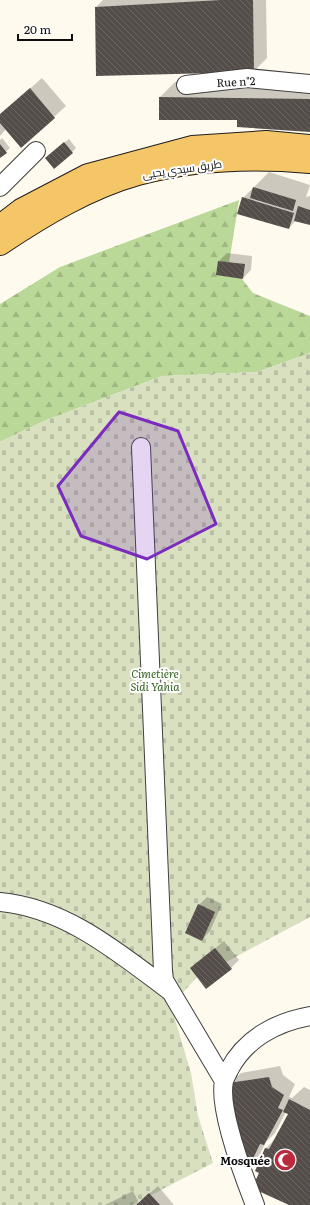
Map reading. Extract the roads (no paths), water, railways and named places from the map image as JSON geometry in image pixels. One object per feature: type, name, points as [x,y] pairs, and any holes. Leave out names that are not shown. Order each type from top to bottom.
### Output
[{"type":"main road","name":"طريق سيدي يحيى","points":[[0,226],[21,210],[88,175],[192,147],[266,142],[310,146]]},
{"type":"main road","name":"طريق سيدي يحيى","points":[[0,244],[57,208],[137,174],[180,166],[243,159],[310,162]]},
{"type":"street","name":"Rue n°2","points":[[186,85],[247,78],[310,84]]},
{"type":"street","points":[[0,187],[36,151]]},
{"type":"street","points":[[141,447],[164,980],[224,1081]]},
{"type":"street","points":[[0,902],[39,910],[76,926],[108,945],[173,993]]},
{"type":"street","points":[[255,1205],[230,1129],[224,1102],[224,1081],[233,1063],[246,1045],[261,1034],[281,1024],[310,1016]]},
{"type":"place","name":"Mosquée","points":[[285,1160]]},
{"type":"park label","name":"Cimetière Sidi Yahia","points":[[155,679]]}]
